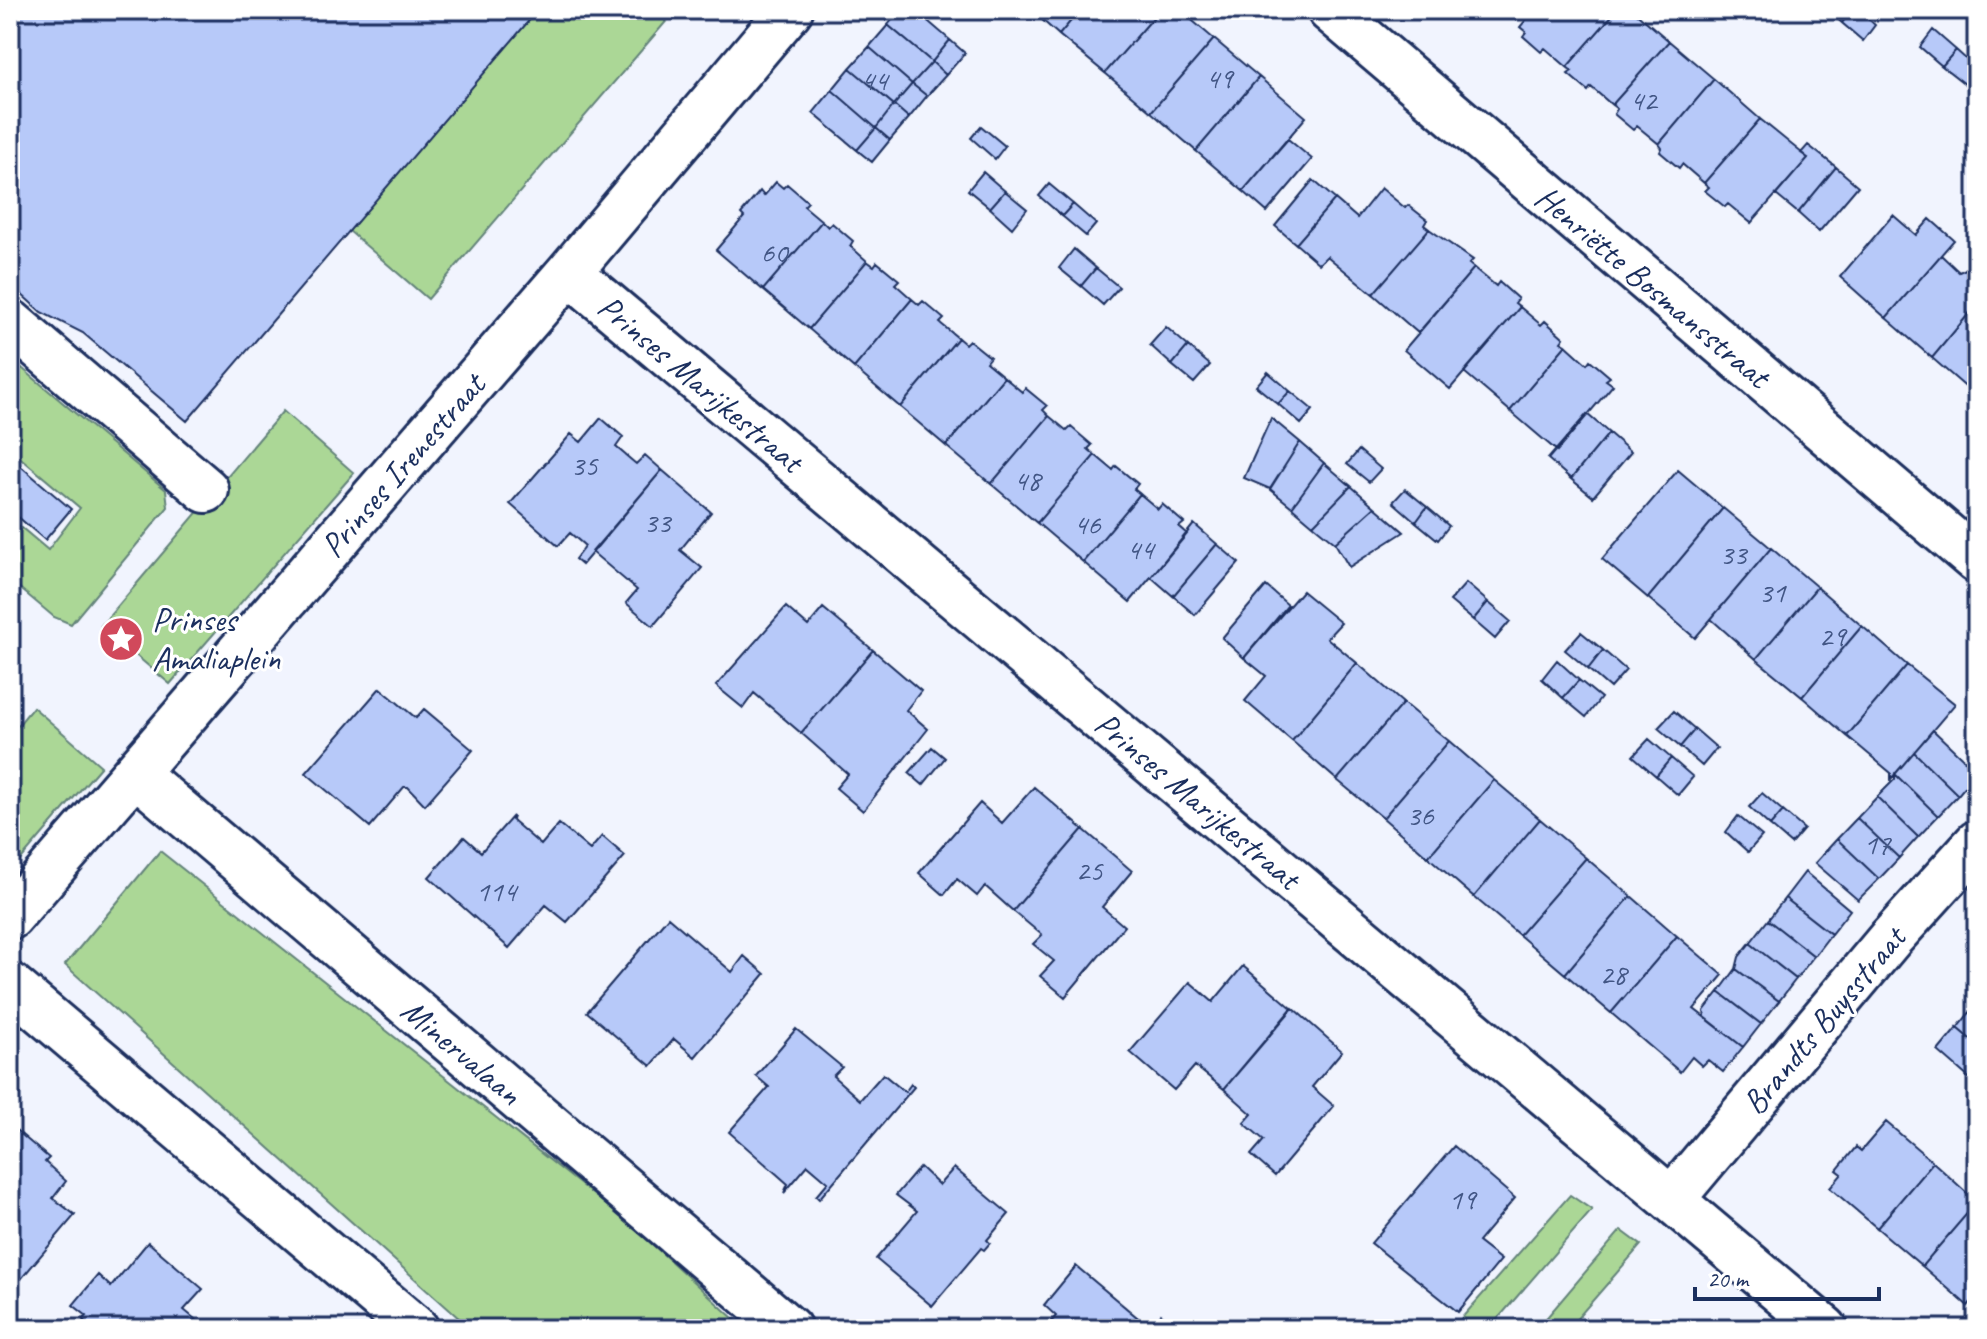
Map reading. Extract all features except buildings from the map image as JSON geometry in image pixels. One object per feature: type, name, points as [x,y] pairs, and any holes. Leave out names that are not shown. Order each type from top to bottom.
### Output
[{"type":"street","name":"Prinses Irenestraat","points":[[10,917],[569,272],[790,10]]},
{"type":"street","name":"Henriëtte Bosmansstraat","points":[[1330,10],[1977,561]]},
{"type":"street","name":"Prinses Marijkestraat","points":[[569,272],[1825,1329]]},
{"type":"street","points":[[10,322],[206,490]]},
{"type":"street","name":"Minervalaan","points":[[135,773],[789,1329]]},
{"type":"street","name":"Brandts Buysstraat","points":[[1672,1199],[1890,939],[1977,843]]},
{"type":"street","points":[[10,985],[416,1329]]},
{"type":"green space","points":[[538,10],[676,10],[428,299],[349,231]]},
{"type":"green space","points":[[10,358],[166,490],[168,507],[71,624],[54,617],[10,580],[10,518],[48,550],[80,508],[10,449]]},
{"type":"green space","points":[[283,411],[354,473],[170,684],[101,626]]},
{"type":"green space","points":[[33,707],[101,766],[10,872],[10,735]]},
{"type":"green space","points":[[160,851],[629,1223],[745,1329],[471,1329],[65,965]]},
{"type":"green space","points":[[1570,1195],[1592,1210],[1489,1329],[1452,1329]]},
{"type":"green space","points":[[1621,1230],[1641,1245],[1568,1329],[1537,1329]]},
{"type":"place","name":"Prinses Amaliaplein","points":[[121,639]]}]
